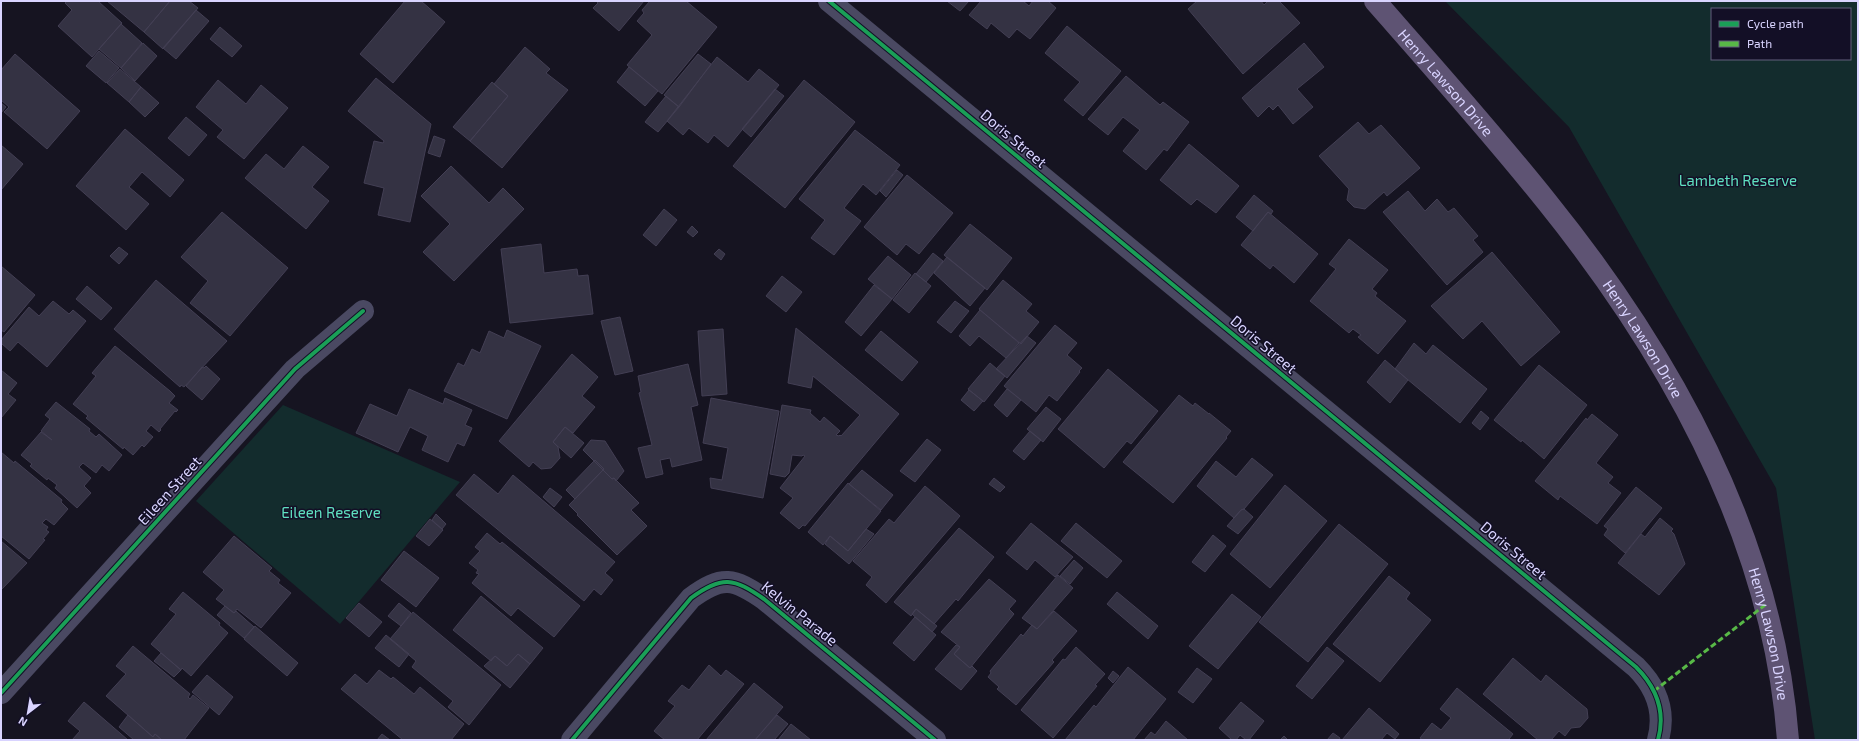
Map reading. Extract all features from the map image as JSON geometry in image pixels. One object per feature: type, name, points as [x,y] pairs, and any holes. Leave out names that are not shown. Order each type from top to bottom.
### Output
[{"type":"main road","name":"Henry Lawson Drive","points":[[1375,1],[1517,164],[1578,241],[1633,320],[1681,400],[1724,487],[1754,565],[1774,644],[1782,688],[1788,740]]},
{"type":"street","name":"Doris Street","points":[[829,1],[1636,667],[1648,679],[1660,706],[1659,730]]},
{"type":"street","name":"Eileen Street","points":[[1,693],[295,369],[363,311]]},
{"type":"street","name":"Kelvin Parade","points":[[572,740],[691,598],[707,586],[726,581],[745,585],[764,598],[935,740]]},
{"type":"green space","name":"Lambeth Reserve","points":[[1445,1],[1858,1],[1858,740],[1815,740],[1776,488],[1569,127]]},
{"type":"green space","name":"Eileen Reserve","points":[[283,405],[460,482],[340,624],[196,501]]},
{"type":"building","points":[[67,1],[98,1],[122,23],[92,57],[58,26],[72,10],[65,3]]},
{"type":"building","points":[[107,1],[170,1],[144,32]]},
{"type":"building","points":[[170,1],[189,1],[198,8],[163,49],[144,32]]},
{"type":"building","points":[[405,1],[421,1],[445,22],[393,83],[360,54]]},
{"type":"building","points":[[596,1],[644,1],[619,31],[593,8],[598,3]]},
{"type":"building","points":[[650,1],[686,1],[717,27],[662,94],[627,65],[652,35],[637,21],[644,13],[642,10]]},
{"type":"building","points":[[947,1],[969,1],[960,11]]},
{"type":"building","points":[[981,1],[1023,1],[1029,6],[1033,1],[1048,1],[1056,8],[1030,39],[1017,29],[1009,38],[991,23],[987,29],[969,15]]},
{"type":"building","points":[[1197,1],[1261,1],[1264,5],[1268,1],[1279,1],[1300,23],[1243,74],[1188,9]]},
{"type":"building","points":[[196,10],[209,21],[176,59],[163,48]]},
{"type":"building","points":[[121,24],[142,43],[121,68],[99,49]]},
{"type":"building","points":[[1067,26],[1121,71],[1083,116],[1064,100],[1080,82],[1045,53]]},
{"type":"building","points":[[220,27],[242,46],[232,57],[210,39]]},
{"type":"building","points":[[143,43],[157,56],[135,81],[121,68]]},
{"type":"building","points":[[1304,43],[1324,67],[1297,89],[1313,107],[1293,124],[1278,105],[1273,110],[1269,106],[1258,117],[1242,98]]},
{"type":"building","points":[[525,47],[550,69],[546,73],[568,90],[502,168],[470,141],[508,96],[494,84]]},
{"type":"building","points":[[99,51],[119,68],[106,83],[86,66]]},
{"type":"building","points":[[15,54],[80,111],[47,149],[4,112],[9,107],[1,100],[1,70]]},
{"type":"building","points":[[698,54],[711,64],[679,107],[664,95]]},
{"type":"building","points":[[717,57],[748,82],[759,69],[779,85],[728,147],[714,135],[708,143],[689,128],[683,135],[667,121]]},
{"type":"building","points":[[629,67],[658,91],[645,106],[617,82]]},
{"type":"building","points":[[120,69],[141,87],[129,102],[107,83]]},
{"type":"building","points":[[1126,76],[1160,105],[1163,102],[1189,122],[1167,151],[1164,149],[1146,170],[1123,151],[1140,130],[1123,117],[1108,135],[1088,119]]},
{"type":"building","points":[[376,78],[431,124],[410,222],[378,215],[384,188],[364,183],[374,141],[383,143],[384,141],[348,111]]},
{"type":"building","points":[[218,80],[246,104],[261,85],[288,108],[244,159],[217,137],[223,130],[196,107]]},
{"type":"building","points":[[804,80],[855,122],[785,208],[733,166]]},
{"type":"building","points":[[492,82],[508,96],[470,141],[453,127]]},
{"type":"building","points":[[141,87],[159,103],[145,117],[129,102]]},
{"type":"building","points":[[775,89],[784,96],[751,137],[742,129]]},
{"type":"building","points":[[666,96],[679,107],[658,132],[645,122]]},
{"type":"building","points":[[1,103],[6,107],[1,113]]},
{"type":"building","points":[[186,117],[207,135],[189,156],[168,138]]},
{"type":"building","points":[[1358,122],[1369,134],[1381,125],[1420,168],[1387,196],[1384,192],[1365,209],[1354,207],[1347,200],[1349,189],[1319,156]]},
{"type":"building","points":[[125,129],[184,180],[170,197],[142,172],[129,187],[149,204],[126,230],[76,186]]},
{"type":"building","points":[[855,130],[900,165],[876,195],[863,184],[844,208],[861,221],[834,255],[811,238],[825,220],[799,199]]},
{"type":"building","points":[[434,136],[445,140],[440,157],[428,153]]},
{"type":"building","points":[[1189,144],[1239,186],[1216,213],[1197,199],[1191,205],[1160,180]]},
{"type":"building","points":[[1,145],[23,164],[1,190]]},
{"type":"building","points":[[303,146],[329,167],[312,187],[329,201],[306,229],[245,178],[266,154],[284,169]]},
{"type":"building","points":[[451,166],[489,203],[503,188],[524,209],[454,281],[423,252],[450,224],[421,196]]},
{"type":"building","points":[[897,170],[903,175],[886,197],[880,191]]},
{"type":"building","points":[[907,175],[953,213],[919,254],[906,244],[897,255],[864,227]]},
{"type":"building","points":[[1408,191],[1425,211],[1437,199],[1448,212],[1454,208],[1478,236],[1473,240],[1483,252],[1447,285],[1383,212]]},
{"type":"building","points":[[1254,195],[1273,211],[1271,214],[1268,212],[1253,231],[1236,217]]},
{"type":"building","points":[[664,209],[677,220],[656,246],[643,235]]},
{"type":"building","points":[[222,212],[288,268],[230,336],[190,303],[208,281],[181,257]]},
{"type":"building","points":[[1268,212],[1318,254],[1294,283],[1273,265],[1270,269],[1241,245]]},
{"type":"building","points":[[970,224],[1012,258],[987,290],[944,255]]},
{"type":"building","points":[[692,226],[698,232],[693,237],[687,232]]},
{"type":"building","points":[[1349,239],[1388,270],[1372,289],[1377,293],[1375,296],[1406,321],[1378,354],[1358,337],[1361,335],[1353,329],[1349,333],[1310,301],[1336,269],[1329,264]]},
{"type":"building","points":[[541,244],[544,273],[577,269],[578,276],[588,275],[593,314],[510,323],[501,249]]},
{"type":"building","points":[[119,247],[128,254],[119,264],[110,256]]},
{"type":"building","points":[[719,249],[725,254],[721,260],[714,254]]},
{"type":"building","points":[[1492,252],[1560,332],[1521,366],[1482,321],[1463,339],[1431,306]]},
{"type":"building","points":[[933,253],[943,261],[926,282],[916,274]]},
{"type":"building","points":[[888,256],[911,275],[892,299],[868,279]]},
{"type":"building","points":[[947,257],[985,288],[970,306],[934,273]]},
{"type":"building","points":[[1,266],[35,295],[4,332],[1,330]]},
{"type":"building","points":[[915,273],[931,286],[909,313],[893,300]]},
{"type":"building","points":[[782,276],[802,292],[786,312],[766,296]]},
{"type":"building","points":[[156,280],[227,341],[184,387],[181,385],[180,387],[114,329]]},
{"type":"building","points":[[1003,280],[1032,304],[1026,311],[1039,322],[1021,344],[979,309]]},
{"type":"building","points":[[874,285],[892,299],[861,336],[845,322]]},
{"type":"building","points":[[87,286],[112,308],[101,320],[76,299]]},
{"type":"building","points":[[53,301],[69,314],[73,310],[86,321],[47,367],[18,342],[10,351],[1,343],[1,340],[29,307],[39,316]]},
{"type":"building","points":[[955,301],[969,311],[951,333],[937,322]]},
{"type":"building","points":[[980,310],[1019,343],[1006,358],[979,336],[970,346],[959,336]]},
{"type":"building","points":[[620,317],[633,371],[615,375],[601,321]]},
{"type":"building","points":[[1055,325],[1077,343],[1067,355],[1082,368],[1057,401],[1049,395],[1036,412],[1004,386]]},
{"type":"building","points":[[796,328],[899,414],[805,526],[803,525],[799,529],[780,513],[793,498],[780,488],[805,456],[792,455],[789,473],[785,477],[770,474],[782,405],[811,410],[810,413],[820,422],[824,417],[840,431],[836,435],[839,436],[841,436],[860,415],[813,376],[811,388],[788,383]]},
{"type":"building","points":[[723,329],[727,394],[702,396],[698,331]]},
{"type":"building","points":[[507,330],[541,346],[507,419],[444,391],[458,363],[464,366],[472,349],[480,353],[489,331],[504,338]]},
{"type":"building","points":[[881,331],[918,362],[902,381],[865,350]]},
{"type":"building","points":[[1027,336],[1036,343],[1007,378],[996,369]]},
{"type":"building","points":[[1414,343],[1426,354],[1433,345],[1487,389],[1460,423],[1395,369]]},
{"type":"building","points":[[115,346],[175,396],[169,403],[178,410],[176,412],[175,411],[159,432],[151,425],[146,431],[153,437],[144,447],[142,445],[133,455],[124,447],[123,449],[86,418],[88,416],[73,404],[96,376],[92,373]]},
{"type":"building","points":[[572,354],[598,377],[582,396],[595,407],[573,433],[565,427],[553,442],[558,447],[560,458],[551,468],[541,469],[533,462],[529,467],[499,441]]},
{"type":"building","points":[[1385,360],[1408,380],[1390,403],[1367,382]]},
{"type":"building","points":[[990,363],[1005,376],[984,402],[968,389]]},
{"type":"building","points":[[688,364],[698,405],[691,407],[702,460],[672,467],[670,458],[660,460],[663,474],[646,478],[638,448],[652,445],[639,393],[641,392],[638,376]]},
{"type":"building","points":[[1539,365],[1587,405],[1544,459],[1522,440],[1521,442],[1494,420]]},
{"type":"building","points":[[206,366],[220,379],[202,400],[186,386],[202,367],[204,368]]},
{"type":"building","points":[[1108,369],[1158,411],[1131,444],[1127,441],[1104,468],[1058,429]]},
{"type":"building","points":[[1,370],[17,383],[8,394],[16,400],[1,418]]},
{"type":"building","points":[[409,389],[443,404],[445,398],[472,410],[465,425],[472,428],[464,446],[457,443],[448,462],[422,450],[428,436],[410,427],[398,452],[356,433],[370,404],[397,416]]},
{"type":"building","points":[[1007,389],[1021,400],[1007,417],[994,405]]},
{"type":"building","points":[[969,390],[983,401],[974,411],[961,400]]},
{"type":"building","points":[[1179,395],[1193,406],[1195,403],[1231,431],[1226,437],[1227,438],[1173,503],[1123,462]]},
{"type":"building","points":[[711,398],[779,411],[763,498],[711,488],[710,478],[722,480],[728,448],[703,443]]},
{"type":"building","points":[[56,402],[90,429],[89,431],[96,437],[99,434],[122,455],[109,471],[102,465],[96,473],[83,463],[79,467],[91,478],[84,486],[91,493],[77,508],[55,488],[57,485],[48,478],[47,480],[30,466],[32,464],[21,455],[41,432],[52,440],[41,431],[50,419],[45,415]]},
{"type":"building","points":[[1046,407],[1061,419],[1043,442],[1027,429]]},
{"type":"building","points":[[1481,411],[1489,418],[1480,430],[1472,423]]},
{"type":"building","points":[[1592,414],[1618,435],[1596,463],[1613,477],[1608,483],[1621,493],[1597,524],[1560,496],[1558,500],[1535,481],[1586,418],[1587,420]]},
{"type":"building","points":[[565,427],[584,443],[571,458],[553,442]]},
{"type":"building","points":[[1030,431],[1041,440],[1024,460],[1013,451]]},
{"type":"building","points":[[927,439],[941,450],[915,482],[900,471]]},
{"type":"building","points":[[591,440],[605,441],[624,471],[616,481],[614,478],[612,479],[583,450]]},
{"type":"building","points":[[1,452],[14,463],[15,461],[62,500],[61,502],[68,509],[54,525],[46,519],[42,523],[48,527],[46,530],[49,532],[43,539],[45,540],[29,559],[1,536]]},
{"type":"building","points":[[1252,458],[1273,475],[1244,509],[1241,510],[1234,518],[1197,486],[1216,461],[1236,477]]},
{"type":"building","points":[[595,460],[604,469],[575,499],[566,490]]},
{"type":"building","points":[[603,470],[612,479],[614,478],[639,503],[631,510],[647,526],[617,555],[569,505]]},
{"type":"building","points":[[862,470],[893,495],[881,510],[849,484]]},
{"type":"building","points":[[474,474],[498,494],[513,475],[615,562],[605,573],[613,580],[601,595],[594,589],[584,601],[456,495]]},
{"type":"building","points":[[994,478],[1005,487],[1000,492],[989,484]]},
{"type":"building","points":[[848,483],[881,511],[848,551],[830,536],[823,545],[808,532]]},
{"type":"building","points":[[1285,485],[1327,521],[1270,588],[1230,554]]},
{"type":"building","points":[[925,486],[960,516],[886,603],[866,585],[872,577],[853,561],[889,519],[894,523]]},
{"type":"building","points":[[1636,487],[1662,508],[1625,553],[1604,535],[1608,529],[1604,526]]},
{"type":"building","points":[[550,488],[562,497],[554,507],[543,497]]},
{"type":"building","points":[[1244,509],[1253,517],[1238,534],[1227,526],[1241,510]]},
{"type":"building","points":[[436,514],[446,524],[442,529],[432,520]]},
{"type":"building","points":[[1660,518],[1673,529],[1671,531],[1674,534],[1685,564],[1659,595],[1618,563],[1641,534],[1645,537]]},
{"type":"building","points":[[430,519],[443,530],[429,546],[416,536]]},
{"type":"building","points":[[1031,523],[1073,557],[1055,577],[1035,560],[1027,570],[1006,553]]},
{"type":"building","points":[[1076,523],[1122,561],[1107,578],[1061,541]]},
{"type":"building","points":[[1339,524],[1388,564],[1308,662],[1259,622]]},
{"type":"building","points":[[959,528],[994,557],[958,601],[956,599],[934,624],[916,609],[911,616],[894,602]]},
{"type":"building","points":[[866,529],[874,534],[849,564],[825,544],[830,536],[848,551]]},
{"type":"building","points":[[487,533],[500,544],[502,542],[580,606],[554,637],[518,608],[511,616],[472,583],[479,574],[476,573],[478,570],[469,563],[480,551],[475,547]]},
{"type":"building","points":[[1213,535],[1226,546],[1205,572],[1192,562]]},
{"type":"building","points":[[234,536],[272,568],[269,571],[280,580],[278,583],[291,593],[261,628],[237,609],[234,613],[216,599],[224,590],[203,572]]},
{"type":"building","points":[[1,541],[27,563],[1,590]]},
{"type":"building","points":[[404,551],[439,578],[416,607],[381,580]]},
{"type":"building","points":[[1074,560],[1083,568],[1070,584],[1060,576]]},
{"type":"building","points":[[1058,575],[1073,588],[1037,629],[1022,618]]},
{"type":"building","points":[[1389,576],[1410,593],[1406,599],[1431,620],[1380,682],[1333,644]]},
{"type":"building","points":[[989,579],[1016,601],[1009,609],[1014,614],[970,668],[954,654],[960,647],[941,632]]},
{"type":"building","points":[[183,592],[220,623],[219,625],[228,633],[191,676],[182,668],[181,670],[151,644],[176,614],[169,609]]},
{"type":"building","points":[[1117,592],[1158,626],[1148,639],[1107,604]]},
{"type":"building","points":[[1232,594],[1261,617],[1218,669],[1189,646]]},
{"type":"building","points":[[481,596],[543,648],[530,664],[518,654],[507,666],[495,656],[491,661],[453,630]]},
{"type":"building","points":[[359,603],[382,622],[369,637],[346,618]]},
{"type":"building","points":[[399,603],[411,613],[401,626],[388,616]]},
{"type":"building","points":[[225,606],[234,613],[236,611],[254,627],[244,638],[217,615]]},
{"type":"building","points":[[916,609],[937,626],[932,632],[912,614]]},
{"type":"building","points":[[1054,611],[1077,631],[1052,660],[1054,662],[1016,705],[997,689],[999,687],[988,677],[991,673],[990,671],[1021,634],[1023,636],[1032,625],[1037,629]]},
{"type":"building","points":[[413,612],[501,685],[469,725],[448,707],[453,701],[412,667],[416,661],[390,639]]},
{"type":"building","points":[[915,617],[936,635],[914,661],[893,643]]},
{"type":"building","points":[[255,626],[298,663],[287,676],[244,639]]},
{"type":"building","points":[[386,635],[409,654],[399,667],[375,648]]},
{"type":"building","points":[[956,645],[960,647],[954,654],[970,668],[972,666],[977,671],[961,690],[935,669]]},
{"type":"building","points":[[133,646],[190,694],[188,697],[190,699],[193,695],[209,708],[184,740],[162,740],[155,734],[153,737],[106,696],[126,674],[116,666]]},
{"type":"building","points":[[1076,647],[1105,674],[1095,685],[1097,686],[1053,738],[1021,710],[1063,659],[1065,660]]},
{"type":"building","points":[[1327,647],[1344,661],[1312,699],[1296,686]]},
{"type":"building","points":[[161,653],[181,670],[174,677],[154,661]]},
{"type":"building","points":[[518,654],[530,664],[510,688],[484,666],[495,656],[507,666]]},
{"type":"building","points":[[1513,658],[1541,682],[1546,675],[1587,709],[1588,718],[1580,727],[1571,728],[1565,736],[1559,731],[1551,740],[1538,740],[1483,694]]},
{"type":"building","points":[[709,665],[721,676],[726,670],[744,684],[697,740],[665,740],[654,731],[675,706],[668,701],[682,685],[689,690]]},
{"type":"building","points":[[1128,667],[1166,699],[1133,740],[1065,740],[1094,705],[1096,707]]},
{"type":"building","points":[[1197,668],[1212,679],[1193,703],[1178,692]]},
{"type":"building","points":[[379,670],[391,679],[393,677],[414,694],[420,687],[464,724],[451,740],[403,740],[341,689],[355,674],[367,684]]},
{"type":"building","points":[[1113,671],[1119,676],[1113,683],[1108,678]]},
{"type":"building","points":[[207,675],[233,697],[219,715],[192,692]]},
{"type":"building","points":[[754,683],[783,707],[755,740],[706,740]]},
{"type":"building","points":[[1457,688],[1513,734],[1509,739],[1510,740],[1423,740],[1420,738],[1432,723],[1441,730],[1451,718],[1440,709]]},
{"type":"building","points":[[84,702],[128,740],[72,740],[80,731],[68,721]]},
{"type":"building","points":[[1241,702],[1264,721],[1249,740],[1246,740],[1240,735],[1236,740],[1232,740],[1219,728]]},
{"type":"building","points":[[1369,708],[1399,734],[1395,739],[1387,733],[1381,740],[1342,740]]},
{"type":"building","points":[[128,715],[153,737],[155,734],[161,739],[134,740],[119,727]]},
{"type":"building","points":[[777,715],[788,724],[774,740],[755,740]]},
{"type":"building","points":[[1166,721],[1188,740],[1144,740],[1151,732],[1155,735]]},
{"type":"building","points":[[791,724],[811,740],[778,740]]},
{"type":"building","points":[[1333,733],[1340,738],[1339,740],[1327,740]]},
{"type":"building","points":[[382,734],[390,740],[377,740]]},
{"type":"building","points":[[1284,736],[1288,740],[1280,740]]},
{"type":"marked path","points":[[1654,691],[1765,605]]},
{"type":"cycle path","points":[[829,1],[1636,667],[1649,683],[1658,700],[1661,719],[1658,740]]},
{"type":"cycle path","points":[[1,693],[295,369],[363,311]]},
{"type":"cycle path","points":[[572,740],[691,598],[711,586],[728,582],[736,583],[764,599],[935,740]]}]
